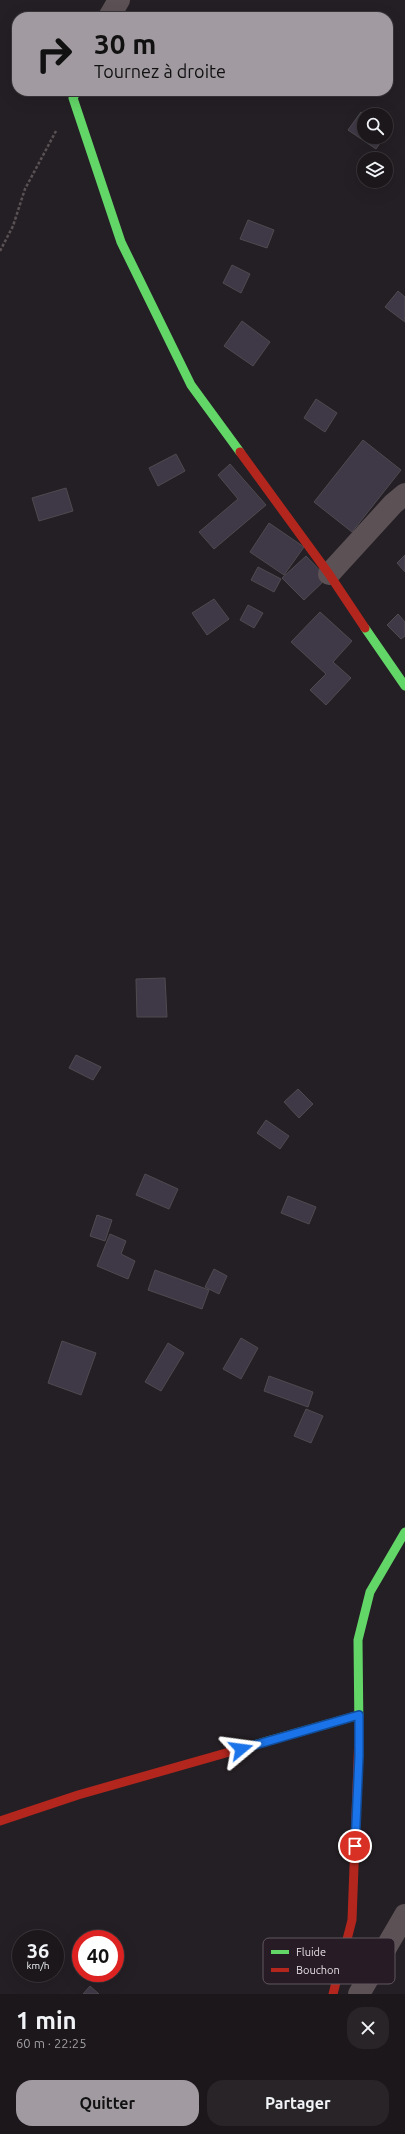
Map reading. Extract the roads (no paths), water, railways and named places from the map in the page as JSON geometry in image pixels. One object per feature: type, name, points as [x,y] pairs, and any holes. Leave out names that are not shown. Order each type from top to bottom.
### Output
[{"type":"street","points":[[113,12],[119,0]]},
{"type":"street","points":[[75,96],[122,242],[191,385],[329,574],[405,686]]},
{"type":"street","points":[[329,574],[393,504],[405,494]]},
{"type":"street","points":[[347,1938],[352,1920],[359,1756],[358,1640],[368,1599],[374,1585],[405,1532]]},
{"type":"street","points":[[0,1821],[78,1795],[359,1715]]},
{"type":"street","points":[[392,1938],[405,1915]]},
{"type":"street","points":[[333,1994],[336,1984]]},
{"type":"street","points":[[359,1994],[365,1984]]}]
